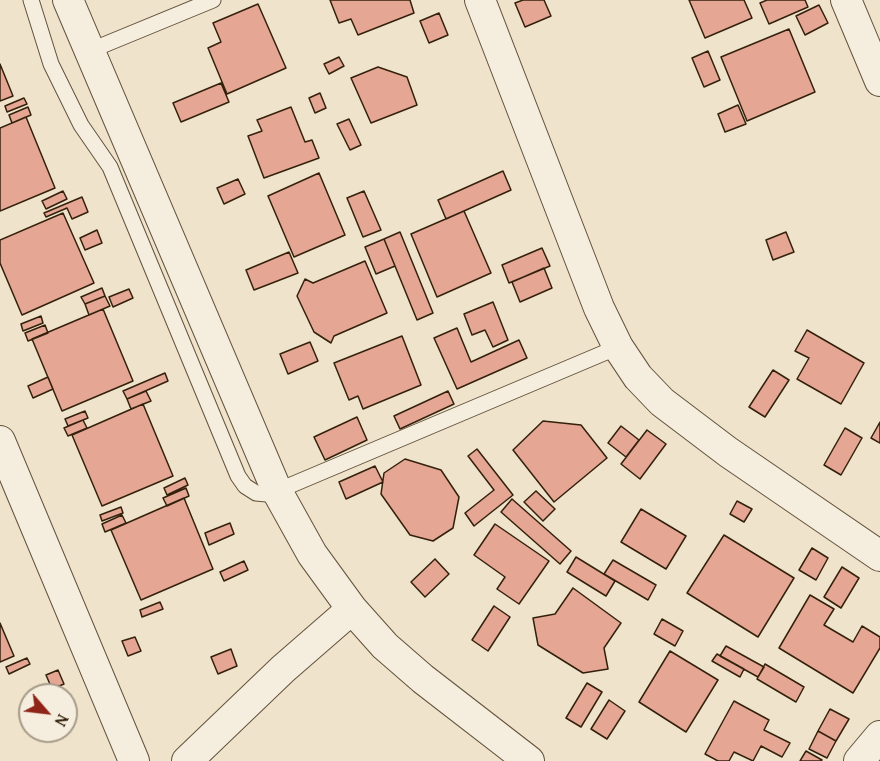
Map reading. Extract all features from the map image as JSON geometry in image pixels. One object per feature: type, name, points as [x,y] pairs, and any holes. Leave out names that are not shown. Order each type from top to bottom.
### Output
[{"type":"street","points":[[68,0],[277,491],[312,554],[352,609],[385,646],[423,679],[530,761]]},
{"type":"street","points":[[480,0],[599,308],[618,347],[638,377],[662,402],[728,452],[880,556]]},
{"type":"street","points":[[846,0],[880,81]]},
{"type":"street","points":[[0,441],[134,761]]},
{"type":"street","points":[[187,761],[283,669],[352,609]]},
{"type":"street","points":[[859,761],[880,735]]},
{"type":"lane","points":[[31,0],[51,64],[81,125],[110,167],[238,476],[245,486],[256,493],[267,494],[277,491],[618,347]]},
{"type":"lane","points":[[89,51],[213,0]]},
{"type":"building","points":[[330,0],[410,0],[414,13],[358,35],[351,19],[339,23]]},
{"type":"building","points":[[523,0],[544,0],[551,16],[525,27],[515,3]]},
{"type":"building","points":[[689,0],[744,0],[752,18],[705,38]]},
{"type":"building","points":[[767,0],[805,0],[808,7],[769,24],[760,3]]},
{"type":"building","points":[[258,4],[286,68],[227,94],[208,48],[221,42],[213,23]]},
{"type":"building","points":[[819,5],[828,23],[805,35],[796,16]]},
{"type":"building","points":[[439,13],[448,35],[429,43],[420,21]]},
{"type":"building","points":[[789,29],[815,92],[747,121],[721,57]]},
{"type":"building","points":[[708,51],[720,80],[704,87],[692,58]]},
{"type":"building","points":[[339,57],[344,66],[329,74],[324,64]]},
{"type":"building","points":[[0,64],[13,96],[0,101]]},
{"type":"building","points":[[378,67],[407,77],[417,105],[371,123],[351,78]]},
{"type":"building","points":[[221,83],[229,102],[181,122],[173,103]]},
{"type":"building","points":[[320,93],[326,108],[315,113],[309,98]]},
{"type":"building","points":[[24,98],[27,104],[7,112],[5,106]]},
{"type":"building","points":[[738,105],[746,124],[725,132],[718,114]]},
{"type":"building","points":[[28,107],[31,115],[12,123],[9,115]]},
{"type":"building","points":[[291,107],[305,142],[312,140],[319,158],[264,178],[248,136],[262,131],[257,120]]},
{"type":"building","points":[[26,117],[55,188],[0,211],[0,128]]},
{"type":"building","points":[[349,119],[361,145],[350,150],[337,124]]},
{"type":"building","points":[[503,171],[511,190],[446,219],[438,200]]},
{"type":"building","points":[[319,173],[345,235],[294,257],[268,196]]},
{"type":"building","points":[[238,179],[245,194],[224,204],[217,188]]},
{"type":"building","points":[[63,191],[67,199],[46,209],[42,201]]},
{"type":"building","points":[[364,191],[381,230],[363,237],[347,198]]},
{"type":"building","points":[[82,197],[88,212],[72,219],[67,208],[46,217],[44,213]]},
{"type":"building","points":[[464,211],[491,273],[437,297],[411,234]]},
{"type":"building","points":[[63,213],[94,283],[22,315],[0,263],[0,240]]},
{"type":"building","points":[[97,230],[102,243],[85,250],[80,238]]},
{"type":"building","points":[[400,232],[433,313],[417,320],[384,239]]},
{"type":"building","points":[[786,232],[794,252],[773,260],[766,240]]},
{"type":"building","points":[[384,239],[395,266],[376,274],[365,247]]},
{"type":"building","points":[[542,248],[550,266],[509,283],[502,265]]},
{"type":"building","points":[[289,252],[298,273],[254,290],[246,270]]},
{"type":"building","points":[[365,261],[387,313],[334,336],[331,343],[314,332],[297,296],[305,279],[313,283]]},
{"type":"building","points":[[544,268],[552,288],[520,302],[512,282]]},
{"type":"building","points":[[102,288],[105,296],[85,304],[81,297]]},
{"type":"building","points":[[129,289],[133,298],[113,307],[109,297]]},
{"type":"building","points":[[105,296],[110,306],[89,315],[85,304]]},
{"type":"building","points":[[493,302],[508,340],[493,347],[485,330],[472,335],[464,314]]},
{"type":"building","points":[[103,309],[133,381],[62,411],[32,339]]},
{"type":"building","points":[[41,316],[43,323],[23,331],[21,324]]},
{"type":"building","points":[[45,325],[48,333],[28,341],[25,333]]},
{"type":"building","points":[[457,328],[471,362],[519,340],[527,358],[457,389],[434,338]]},
{"type":"building","points":[[807,330],[864,363],[841,404],[797,379],[809,358],[795,351]]},
{"type":"building","points":[[402,336],[421,385],[363,409],[358,396],[349,400],[334,363]]},
{"type":"building","points":[[310,342],[318,361],[288,374],[280,354]]},
{"type":"building","points":[[773,370],[789,380],[765,417],[749,407]]},
{"type":"building","points":[[165,373],[168,381],[127,399],[123,391]]},
{"type":"building","points":[[48,377],[53,389],[33,398],[28,386]]},
{"type":"building","points":[[146,391],[151,401],[131,409],[127,399]]},
{"type":"building","points":[[448,391],[454,404],[400,429],[394,416]]},
{"type":"building","points":[[143,404],[173,476],[102,506],[72,435]]},
{"type":"building","points":[[85,411],[88,418],[68,426],[65,419]]},
{"type":"building","points":[[357,417],[367,440],[325,460],[314,437]]},
{"type":"building","points":[[83,420],[87,428],[68,436],[64,428]]},
{"type":"building","points":[[543,421],[581,425],[607,458],[554,502],[513,450]]},
{"type":"building","points":[[880,422],[880,443],[871,438]]},
{"type":"building","points":[[621,426],[639,440],[626,457],[608,443]]},
{"type":"building","points":[[845,428],[862,438],[841,475],[824,465]]},
{"type":"building","points":[[647,430],[666,444],[640,479],[621,464]]},
{"type":"building","points":[[477,449],[513,495],[474,526],[465,513],[494,490],[468,456]]},
{"type":"building","points":[[405,459],[441,470],[459,497],[453,528],[433,541],[410,535],[381,494],[384,473]]},
{"type":"building","points":[[375,466],[383,482],[346,499],[339,482]]},
{"type":"building","points":[[185,478],[188,485],[167,495],[164,488]]},
{"type":"building","points":[[186,488],[189,496],[167,506],[163,498]]},
{"type":"building","points":[[536,491],[555,509],[543,521],[524,502]]},
{"type":"building","points":[[184,498],[213,569],[141,600],[111,530]]},
{"type":"building","points":[[512,499],[571,551],[560,564],[501,512]]},
{"type":"building","points":[[737,501],[752,509],[744,522],[730,514]]},
{"type":"building","points":[[121,507],[123,513],[102,521],[100,515]]},
{"type":"building","points":[[641,509],[686,536],[666,569],[621,542]]},
{"type":"building","points":[[122,515],[126,523],[105,532],[102,524]]},
{"type":"building","points":[[230,523],[234,534],[209,545],[205,533]]},
{"type":"building","points":[[495,524],[549,561],[519,604],[497,589],[505,577],[474,555]]},
{"type":"building","points":[[724,535],[794,578],[758,637],[687,593]]},
{"type":"building","points":[[812,548],[828,558],[816,580],[799,570]]},
{"type":"building","points":[[576,557],[615,581],[606,596],[567,572]]},
{"type":"building","points":[[435,559],[449,574],[425,597],[411,582]]},
{"type":"building","points":[[613,560],[656,585],[648,600],[604,574]]},
{"type":"building","points":[[244,561],[248,570],[224,581],[220,572]]},
{"type":"building","points":[[842,567],[859,578],[841,608],[824,597]]},
{"type":"building","points":[[573,588],[621,623],[604,648],[608,669],[583,673],[538,645],[533,618],[555,614]]},
{"type":"building","points":[[810,595],[834,609],[824,625],[853,642],[862,626],[880,637],[880,648],[853,693],[779,648]]},
{"type":"building","points":[[160,602],[163,609],[142,617],[140,610]]},
{"type":"building","points":[[494,606],[510,617],[488,651],[472,640]]},
{"type":"building","points":[[662,619],[683,631],[675,646],[654,634]]},
{"type":"building","points":[[0,623],[14,656],[0,662]]},
{"type":"building","points":[[135,637],[141,651],[128,656],[122,641]]},
{"type":"building","points":[[726,646],[764,667],[758,677],[720,656]]},
{"type":"building","points":[[231,649],[237,666],[218,674],[211,657]]},
{"type":"building","points":[[670,651],[718,680],[686,732],[639,702]]},
{"type":"building","points":[[717,654],[744,669],[740,677],[712,661]]},
{"type":"building","points":[[27,658],[30,664],[9,674],[6,667]]},
{"type":"building","points":[[765,664],[804,687],[796,702],[757,679]]},
{"type":"building","points":[[58,670],[64,683],[49,683],[46,675]]},
{"type":"building","points":[[587,683],[602,692],[581,727],[566,718]]},
{"type":"building","points":[[609,700],[625,711],[607,739],[591,729]]},
{"type":"building","points":[[734,701],[769,720],[764,730],[790,743],[782,757],[761,746],[753,761],[734,752],[729,761],[718,761],[705,754]]},
{"type":"building","points":[[830,709],[849,719],[836,741],[818,731]]},
{"type":"building","points":[[818,731],[836,741],[827,758],[809,749]]},
{"type":"building","points":[[806,751],[822,760],[800,761]]}]
